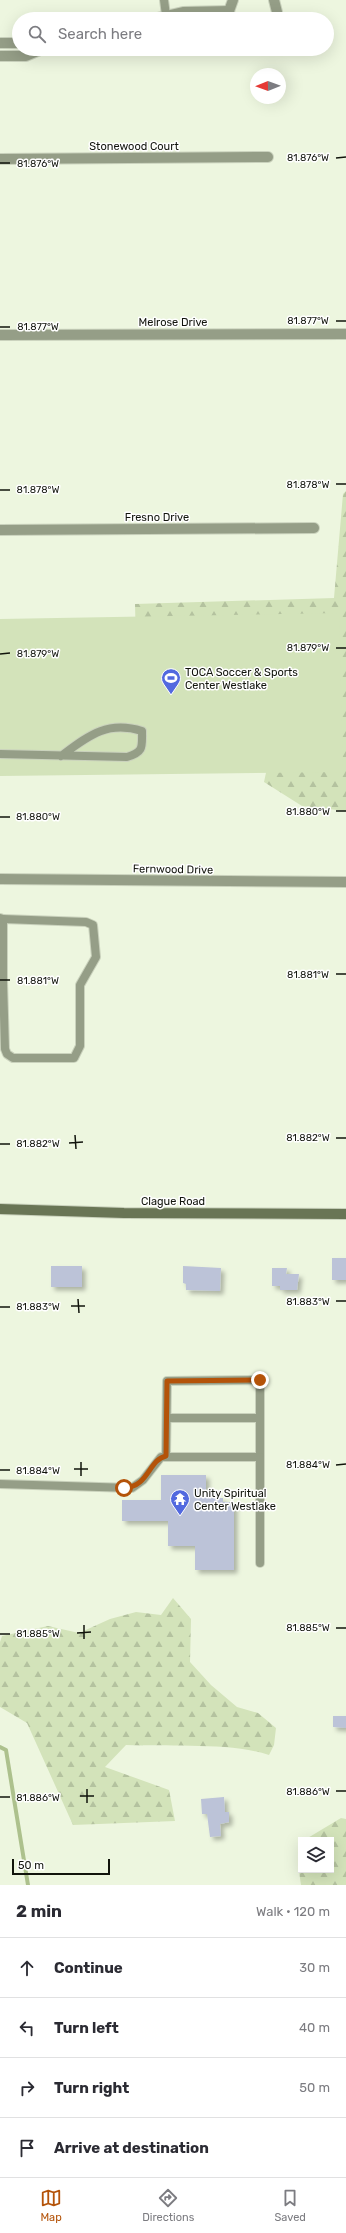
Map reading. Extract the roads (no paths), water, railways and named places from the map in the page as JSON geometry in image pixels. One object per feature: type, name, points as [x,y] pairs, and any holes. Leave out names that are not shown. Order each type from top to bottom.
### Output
[{"type":"main road","name":"Clague Road","points":[[0,1209],[124,1213],[346,1214]]},
{"type":"street","points":[[231,12],[233,0]]},
{"type":"street","points":[[274,0],[277,12]]},
{"type":"street","points":[[0,43],[12,43]]},
{"type":"street","points":[[0,56],[26,56]]},
{"type":"street","name":"Stonewood Court","points":[[0,159],[268,157]]},
{"type":"street","name":"Melrose Drive","points":[[0,335],[346,334]]},
{"type":"street","name":"Fresno Drive","points":[[0,530],[314,528]]},
{"type":"street","name":"Fernwood Drive","points":[[0,879],[346,882]]},
{"type":"lane","points":[[164,0],[166,12]]},
{"type":"lane","points":[[0,754],[61,756],[128,757],[137,754],[142,747],[142,732],[126,726],[94,732],[61,756]]},
{"type":"lane","points":[[1,918],[86,922],[93,925],[96,957],[80,985],[80,1046],[74,1058],[13,1058],[7,1054],[5,1048],[2,981],[1,918]]},
{"type":"lane","points":[[166,1456],[167,1381],[260,1380],[260,1563]]},
{"type":"lane","points":[[167,1418],[260,1418]]},
{"type":"lane","points":[[0,1484],[132,1488],[146,1477],[156,1461],[166,1456],[260,1457]]},
{"type":"waterway","points":[[0,1747],[6,1750],[28,1885]]},
{"type":"place","name":"TOCA Soccer & Sports Center Westlake","points":[[171,695]]},
{"type":"place","name":"Unity Spiritual Center Westlake","points":[[180,1516]]}]
